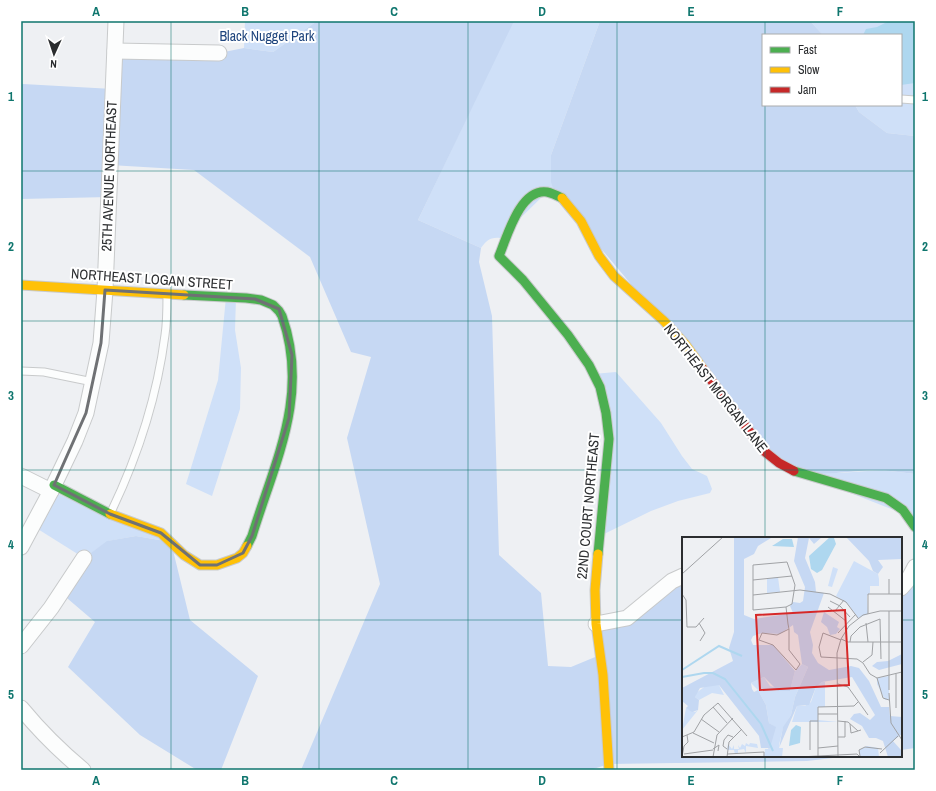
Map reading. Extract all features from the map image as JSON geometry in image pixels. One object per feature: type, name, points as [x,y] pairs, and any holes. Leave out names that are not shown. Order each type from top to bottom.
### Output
[{"type":"street","name":"25TH AVENUE NORTHEAST","points":[[21,547],[53,488],[86,413],[101,343],[105,290],[116,21]]},
{"type":"street","points":[[115,51],[219,53]]},
{"type":"street","name":"NORTHEAST MORGAN LANE","points":[[499,256],[518,212],[523,203],[529,197],[538,193],[547,192],[563,198],[581,221],[599,256],[614,276],[655,312],[685,344],[764,451],[786,468],[886,498],[899,505],[909,516],[915,527]]},
{"type":"street","name":"22ND COURT NORTHEAST","points":[[499,256],[518,273],[562,328],[592,369],[600,386],[605,403],[609,439],[595,590],[596,624],[603,675],[609,770]]},
{"type":"street","name":"NORTHEAST LOGAN STREET","points":[[21,285],[167,293],[255,300],[268,302],[279,309],[292,355],[292,389],[289,418],[252,536],[243,553],[237,558],[217,565],[200,565],[184,555],[161,533],[110,514]]},
{"type":"street","points":[[21,476],[53,488],[110,514]]},
{"type":"street","points":[[21,646],[51,608],[84,558]]},
{"type":"street","points":[[902,587],[908,580],[915,567]]},
{"type":"street","points":[[596,624],[627,618],[672,580],[682,576]]},
{"type":"street","points":[[21,708],[38,729],[57,748],[83,770]]},
{"type":"lane","points":[[902,99],[915,100]]},
{"type":"lane","points":[[110,514],[126,482],[135,459],[160,372],[165,333],[167,293]]},
{"type":"lane","points":[[21,371],[44,372],[93,382]]},
{"type":"highlighted area","points":[[105,290],[255,299],[279,309],[292,355],[289,418],[252,536],[243,553],[217,565],[200,565],[161,533],[110,514],[54,485],[86,413],[101,343]]},
{"type":"green space","name":"Black Nugget Park","points":[[245,21],[317,21],[273,52],[244,48]]},
{"type":"green space","points":[[513,21],[600,21],[551,155],[555,194],[547,192],[500,238],[489,240],[481,248],[418,220]]},
{"type":"green space","points":[[810,21],[915,21],[915,136],[887,133],[859,112],[856,106],[902,106],[902,34],[822,34]]},
{"type":"green space","points":[[226,297],[236,298],[235,330],[241,368],[240,409],[212,496],[186,484],[218,380]]},
{"type":"green space","points":[[616,372],[661,423],[692,469],[707,476],[712,489],[710,493],[678,501],[651,511],[600,536],[609,439],[593,374]]},
{"type":"green space","points":[[881,470],[915,474],[915,527],[909,516],[797,472],[839,473]]},
{"type":"green space","points":[[51,491],[171,542],[136,536],[108,541],[84,558],[33,526]]},
{"type":"shaded area","points":[[317,21],[514,21],[418,220],[481,248],[479,262],[492,316],[499,555],[541,593],[548,666],[571,667],[600,655],[596,624],[618,621],[682,577],[682,757],[841,757],[807,761],[609,764],[590,770],[301,770],[380,584],[347,438],[371,357],[351,352],[310,257],[194,170],[110,165],[109,197],[21,199],[21,85],[113,89],[115,51],[219,53],[244,48],[273,52]]},
{"type":"shaded area","points":[[600,21],[810,21],[822,34],[762,34],[762,106],[856,106],[859,112],[887,133],[915,136],[915,474],[881,470],[809,473],[786,468],[555,194],[551,182],[551,155]]},
{"type":"shaded area","points":[[889,21],[915,21],[915,83],[902,85],[902,34],[864,34],[866,29],[877,27]]},
{"type":"shaded area","points":[[136,536],[171,542],[190,620],[258,676],[221,770],[197,770],[140,735],[68,667],[95,622],[61,593],[84,558],[107,541]]},
{"type":"shaded area","points":[[915,579],[915,748],[902,750],[902,587]]},
{"type":"traffic: fast","points":[[562,198],[547,192],[538,193],[529,198],[522,205],[516,215],[499,256],[523,280],[568,335],[589,365],[600,387],[606,413],[609,439],[598,554]]},
{"type":"traffic: fast","points":[[184,295],[246,298],[261,300],[273,305],[282,316],[290,345],[292,373],[291,401],[286,428],[252,536],[247,546]]},
{"type":"traffic: fast","points":[[794,471],[886,498],[903,510],[915,527]]},
{"type":"traffic: fast","points":[[54,485],[110,514]]},
{"type":"traffic: slow","points":[[562,198],[581,221],[599,256],[614,276],[664,321],[685,344],[703,369]]},
{"type":"traffic: slow","points":[[21,285],[184,295]]},
{"type":"traffic: slow","points":[[110,514],[161,533],[184,555],[200,565],[217,565],[237,558],[243,553],[247,546]]},
{"type":"traffic: slow","points":[[598,554],[595,590],[596,624],[603,675],[609,770]]},
{"type":"traffic: jam","points":[[703,369],[764,451],[779,463],[794,471]]}]
